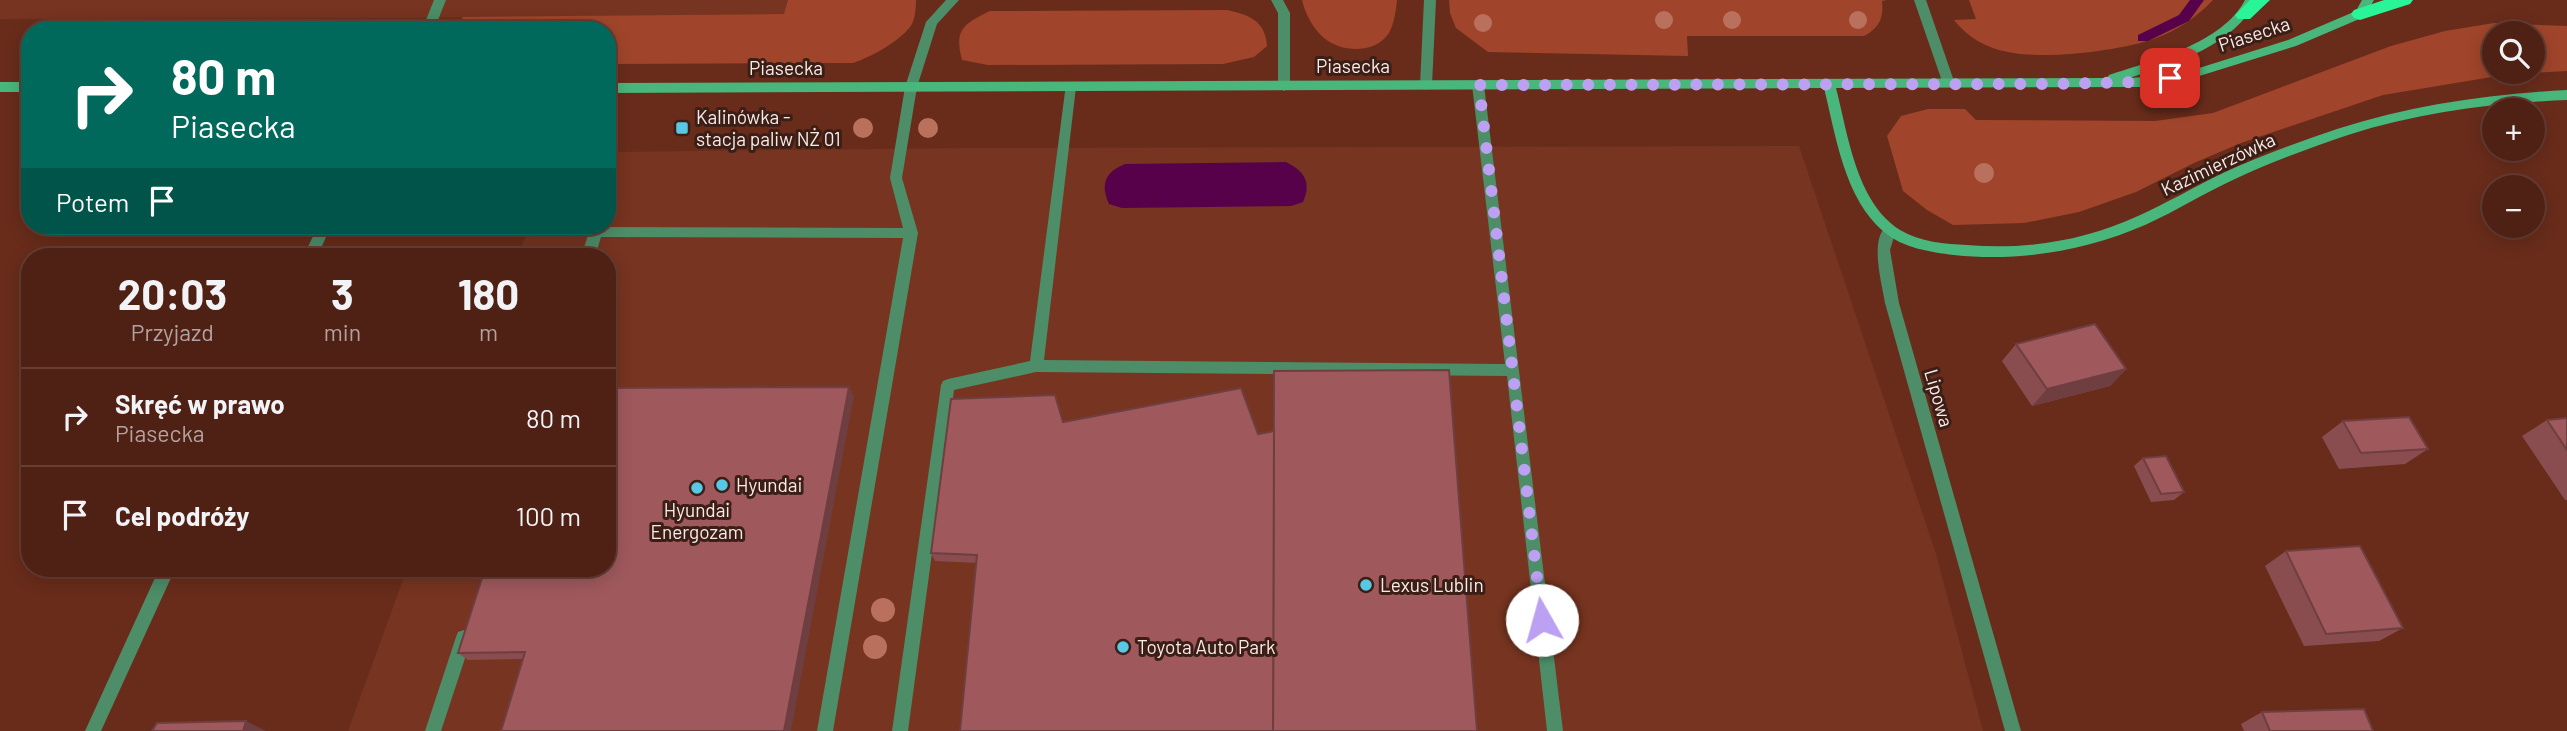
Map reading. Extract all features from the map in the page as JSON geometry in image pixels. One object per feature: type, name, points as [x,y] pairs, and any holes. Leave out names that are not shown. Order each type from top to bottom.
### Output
[{"type":"highway","points":[[2248,7],[2261,0]]},
{"type":"highway","points":[[2364,7],[2404,0]]},
{"type":"street","points":[[432,21],[440,0]]},
{"type":"street","points":[[825,731],[911,233],[896,178],[911,87],[932,22],[953,0]]},
{"type":"street","points":[[1277,0],[1284,13],[1284,86]]},
{"type":"street","points":[[1426,85],[1430,0]]},
{"type":"street","points":[[1920,0],[1950,84]]},
{"type":"street","name":"Piasecka","points":[[2098,82],[2190,51],[2248,7]]},
{"type":"street","name":"Piasecka","points":[[616,88],[2144,82],[2196,73],[2292,43],[2364,7]]},
{"type":"street","points":[[1829,83],[1863,199],[1889,230]]},
{"type":"street","points":[[1479,85],[1555,731]]},
{"type":"street","points":[[0,87],[21,87]]},
{"type":"street","points":[[1036,366],[1070,87]]},
{"type":"street","name":"Kazimierzówka","points":[[1889,230],[1920,245],[1939,248],[1971,251],[2052,248],[2129,226],[2265,160],[2346,131],[2463,105],[2527,96],[2567,95]]},
{"type":"street","name":"Lipowa","points":[[1889,230],[1884,250],[1892,303],[2013,731]]},
{"type":"street","points":[[616,232],[911,233]]},
{"type":"street","points":[[900,731],[948,385],[1036,366],[1513,370]]},
{"type":"street","points":[[93,731],[163,577]]},
{"type":"street","points":[[433,731],[470,619]]},
{"type":"shaded area","points":[[0,0],[788,0],[785,14],[0,19]]},
{"type":"shaded area","points":[[788,0],[916,0],[913,21],[905,33],[883,49],[853,63],[616,64],[616,21],[463,21],[462,17],[784,14]]},
{"type":"shaded area","points":[[1302,0],[1397,0],[1389,33],[1383,40],[1367,48],[1349,49],[1331,43],[1316,30]]},
{"type":"shaded area","points":[[1449,0],[1887,0],[1882,1],[1882,13],[1877,26],[1864,36],[1687,36],[1688,56],[1488,52],[1456,28],[1450,13]]},
{"type":"shaded area","points":[[1969,0],[2213,0],[2201,12],[2172,31],[2141,43],[2103,50],[2041,55],[2000,50],[1971,37],[1954,20],[1976,19]]},
{"type":"shaded area","points":[[1227,10],[1243,14],[1260,25],[1267,46],[1254,57],[1223,64],[988,65],[962,60],[960,50],[960,35],[963,29],[990,11]]},
{"type":"shaded area","points":[[2482,25],[2482,79],[2383,95],[2241,143],[2136,192],[2079,212],[2024,223],[1953,225],[1927,210],[1903,191],[1887,136],[1901,116],[1928,109],[1965,109],[1976,120],[2155,121],[2213,113],[2391,46],[2445,31]]},
{"type":"shaded area","points":[[2545,25],[2567,26],[2567,71],[2545,72]]},
{"type":"shaded area","points":[[1799,146],[1936,554],[1983,731],[348,731],[404,577],[616,577],[616,248],[521,248],[526,235],[616,235],[616,152],[967,148]]},
{"type":"shaded area","points":[[1286,162],[1302,173],[1307,189],[1303,202],[1291,206],[1122,208],[1109,204],[1106,197],[1106,180],[1113,171],[1125,164]]},
{"type":"building","points":[[2095,324],[2126,369],[2047,389],[2016,344]]},
{"type":"building","name":"Lexus Lublin","points":[[1449,370],[1477,731],[1273,731],[1274,371]]},
{"type":"building","name":"Hyundai","points":[[849,387],[784,731],[501,731],[525,652],[458,653],[482,577],[616,577],[616,388]]},
{"type":"building","name":"Toyota Auto Park","points":[[1241,388],[1258,434],[1274,431],[1273,731],[960,731],[977,555],[931,553],[951,399],[1055,395],[1063,422]]},
{"type":"building","points":[[2409,417],[2428,449],[2361,453],[2343,421]]},
{"type":"building","points":[[2567,418],[2567,450],[2547,420]]},
{"type":"building","points":[[2166,456],[2184,492],[2161,494],[2143,458]]},
{"type":"building","points":[[2360,546],[2403,628],[2326,634],[2286,551]]},
{"type":"building","points":[[2364,709],[2373,731],[2270,731],[2262,712]]},
{"type":"building","points":[[246,721],[243,731],[152,731],[157,723]]},
{"type":"waterway","points":[[2143,38],[2184,18],[2197,0]]},
{"type":"place","name":"Kalinówka - stacja paliw NŻ 01","points":[[682,128]]},
{"type":"place","name":"Hyundai","points":[[722,485]]},
{"type":"place","name":"Hyundai Energozam","points":[[697,488]]},
{"type":"place","name":"Lexus Lublin","points":[[1366,585]]},
{"type":"place","name":"Toyota Auto Park","points":[[1123,647]]},
{"type":"route","points":[[1542,620],[1479,85],[2058,84],[2144,82],[2170,78]]}]
